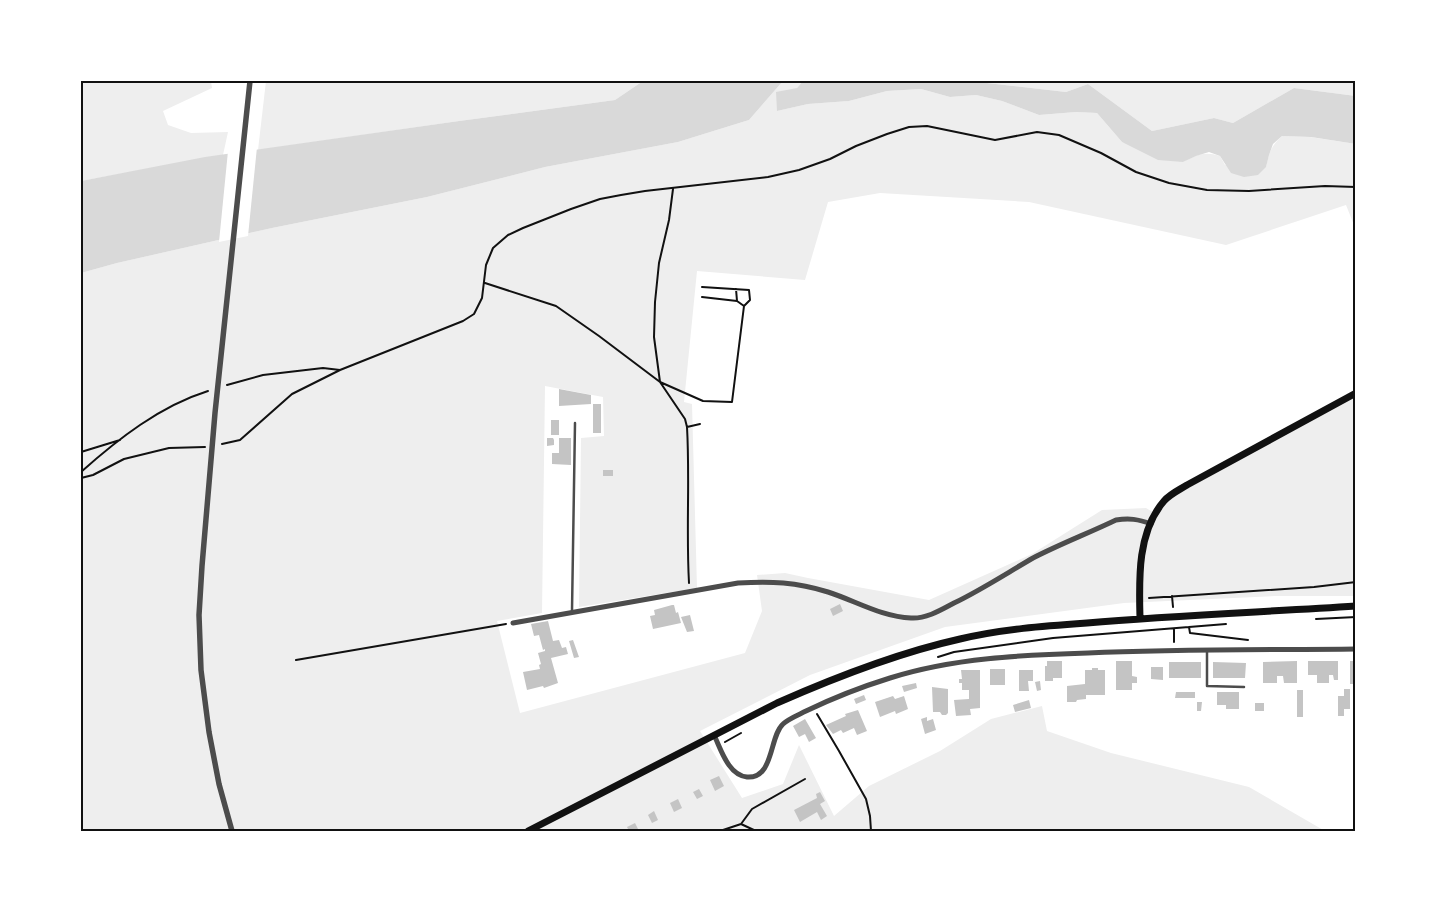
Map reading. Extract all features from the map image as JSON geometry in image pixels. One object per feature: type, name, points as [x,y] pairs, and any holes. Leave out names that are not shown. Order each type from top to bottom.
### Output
[{"type":"main road","points":[[1140,618],[1139,599],[1142,552],[1151,524],[1164,501],[1175,492],[1356,393]]},
{"type":"main road","points":[[528,831],[714,734],[778,703],[867,667],[959,639],[1024,628],[1140,618],[1356,606]]},
{"type":"street","points":[[232,831],[219,784],[209,732],[201,670],[200,615],[202,566],[215,413],[250,81]]},
{"type":"street","points":[[513,623],[738,583],[767,581],[786,582],[828,592],[890,616],[915,619],[941,610],[985,588],[1035,558],[1116,520],[1129,518],[1151,524]]},
{"type":"street","points":[[714,734],[731,768],[739,775],[749,777],[758,774],[766,767],[778,732],[783,724],[812,708],[845,694],[897,676],[926,669],[1002,658],[1049,654],[1356,649]]},
{"type":"lane","points":[[572,613],[575,423]]},
{"type":"lane","points":[[1207,650],[1207,686],[1244,686]]},
{"type":"path","points":[[81,478],[124,459],[169,448],[212,446],[240,440],[292,394],[340,370],[463,321],[474,314],[482,298],[486,265],[493,248],[508,235],[522,228],[600,200],[645,191],[768,177],[799,170],[830,159],[856,146],[910,127],[927,126],[995,140],[1037,132],[1059,135],[1101,153],[1136,172],[1169,183],[1207,190],[1249,191],[1325,186],[1356,187]]},
{"type":"path","points":[[673,188],[669,220],[658,263],[654,337],[660,382],[685,419],[687,427],[689,460],[687,552],[689,592]]},
{"type":"path","points":[[485,283],[556,306],[660,382],[703,401],[732,402],[744,306],[750,300],[749,290],[702,287]]},
{"type":"path","points":[[736,290],[737,301]]},
{"type":"path","points":[[702,297],[737,301],[744,306]]},
{"type":"path","points":[[221,387],[263,375],[323,368],[340,370]]},
{"type":"path","points":[[81,472],[147,421],[189,397],[213,390]]},
{"type":"path","points":[[687,427],[700,424]]},
{"type":"path","points":[[81,452],[122,439]]},
{"type":"path","points":[[1139,599],[1314,587],[1356,582]]},
{"type":"path","points":[[296,660],[513,623]]},
{"type":"path","points":[[1189,627],[1190,633],[1249,640],[1250,650]]},
{"type":"path","points":[[1174,628],[1175,651]]},
{"type":"path","points":[[812,708],[840,751],[866,799],[871,831]]},
{"type":"path","points":[[720,831],[741,824],[752,809],[805,779]]},
{"type":"path","points":[[741,824],[756,831]]},
{"type":"shaded area","points":[[81,81],[211,81],[212,88],[163,111],[168,125],[191,133],[228,132],[223,155],[81,181]]},
{"type":"shaded area","points":[[266,81],[643,81],[615,100],[258,150]]},
{"type":"shaded area","points":[[643,81],[783,81],[749,120],[678,142],[545,167],[427,197],[272,228],[81,273],[81,181],[205,157],[615,100]]},
{"type":"shaded area","points":[[783,81],[803,81],[777,111],[808,104],[849,101],[887,91],[921,89],[950,97],[976,95],[1002,101],[1039,115],[1076,112],[1097,113],[1122,142],[1183,162],[1197,156],[1209,154],[1220,156],[1225,165],[1266,167],[1271,150],[1282,136],[1310,137],[1356,144],[1356,230],[1346,205],[1226,245],[1029,202],[880,193],[828,202],[805,280],[697,271],[684,402],[692,404],[697,588],[579,607],[581,438],[604,436],[603,397],[545,386],[542,613],[497,621],[520,713],[745,653],[762,611],[757,575],[785,573],[929,600],[1032,554],[1102,510],[1146,508],[1156,514],[1165,501],[1356,393],[1356,596],[1275,596],[1124,603],[945,627],[810,675],[700,731],[742,798],[783,784],[799,745],[834,816],[869,786],[940,751],[991,719],[1042,706],[1047,731],[1111,753],[1249,787],[1325,831],[81,831],[81,273],[272,228],[427,197],[545,167],[678,142],[749,120]]},
{"type":"shaded area","points":[[803,81],[969,81],[1066,92],[1088,84],[1152,131],[1214,118],[1233,123],[1294,88],[1356,96],[1356,144],[1311,137],[1282,136],[1273,144],[1266,167],[1258,175],[1244,177],[1231,173],[1220,156],[1209,152],[1183,162],[1158,160],[1122,142],[1097,113],[1076,112],[1039,115],[1002,101],[976,95],[950,97],[921,89],[887,91],[849,101],[808,104],[777,111],[776,92],[797,88]]},
{"type":"shaded area","points":[[969,81],[1356,81],[1356,96],[1294,88],[1233,123],[1214,118],[1152,131],[1088,84],[1066,92]]},
{"type":"pier","points":[[257,147],[248,236],[219,242],[228,151]]},
{"type":"building","points":[[559,389],[591,395],[591,404],[559,406]]},
{"type":"building","points":[[593,404],[601,404],[601,433],[593,433]]},
{"type":"building","points":[[551,420],[559,420],[559,435],[551,435]]},
{"type":"building","points":[[547,438],[553,438],[554,445],[547,446]]},
{"type":"building","points":[[559,438],[571,438],[571,465],[552,464],[552,453],[559,453]]},
{"type":"building","points":[[603,470],[613,470],[613,476],[603,476]]},
{"type":"building","points":[[840,604],[843,611],[833,616],[830,609]]},
{"type":"building","points":[[674,605],[676,613],[678,612],[681,623],[653,629],[650,616],[655,615],[654,610]]},
{"type":"building","points":[[690,615],[694,631],[687,632],[681,617]]},
{"type":"building","points":[[548,621],[553,641],[559,640],[562,648],[566,647],[568,654],[551,658],[558,683],[544,688],[543,686],[527,690],[523,672],[540,669],[539,665],[541,664],[538,653],[545,651],[545,649],[543,650],[539,635],[534,636],[531,624]]},
{"type":"building","points":[[573,640],[579,657],[574,658],[569,641]]},
{"type":"building","points":[[1047,661],[1062,661],[1062,678],[1053,678],[1053,681],[1045,681]]},
{"type":"building","points":[[1116,661],[1132,661],[1132,676],[1137,677],[1137,683],[1132,683],[1132,690],[1116,690]]},
{"type":"building","points":[[1297,661],[1297,683],[1284,683],[1283,676],[1277,676],[1277,683],[1263,683],[1263,662]]},
{"type":"building","points":[[1308,661],[1338,661],[1338,680],[1334,680],[1333,675],[1329,675],[1329,683],[1317,683],[1317,675],[1308,675]]},
{"type":"building","points":[[1350,661],[1356,661],[1356,684],[1350,684]]},
{"type":"building","points":[[1169,662],[1201,662],[1201,678],[1169,678]]},
{"type":"building","points":[[1213,662],[1246,663],[1245,678],[1213,678]]},
{"type":"building","points":[[1151,667],[1163,667],[1163,680],[1151,679]]},
{"type":"building","points":[[1092,668],[1105,670],[1105,695],[1086,695],[1086,699],[1067,702],[1067,686],[1085,684],[1085,670],[1092,670]]},
{"type":"building","points":[[990,669],[1005,669],[1005,685],[990,685]]},
{"type":"building","points":[[961,670],[980,670],[980,708],[970,709],[971,715],[956,716],[954,700],[969,699],[969,690],[962,690],[962,683],[959,683],[959,679],[962,679]]},
{"type":"building","points":[[1019,670],[1033,670],[1033,681],[1028,681],[1029,691],[1019,691]]},
{"type":"building","points":[[1040,681],[1041,690],[1037,691],[1035,682]]},
{"type":"building","points":[[916,683],[917,688],[904,692],[902,686]]},
{"type":"building","points":[[932,687],[948,689],[948,713],[946,715],[942,715],[940,712],[933,712]]},
{"type":"building","points":[[1344,689],[1350,689],[1350,709],[1344,709],[1344,716],[1338,716],[1338,696],[1344,696]]},
{"type":"building","points":[[1297,690],[1303,690],[1303,717],[1297,717]]},
{"type":"building","points":[[1176,692],[1195,692],[1195,698],[1175,698]]},
{"type":"building","points":[[1217,692],[1239,692],[1239,709],[1226,709],[1226,705],[1217,705]]},
{"type":"building","points":[[864,695],[866,700],[856,704],[854,699]]},
{"type":"building","points":[[893,696],[895,699],[904,696],[908,709],[896,714],[895,711],[880,717],[875,702]]},
{"type":"building","points":[[1029,700],[1031,708],[1015,712],[1013,705]]},
{"type":"building","points":[[1197,702],[1202,702],[1201,711],[1197,711]]},
{"type":"building","points":[[1255,703],[1264,703],[1264,711],[1255,711]]},
{"type":"building","points":[[858,710],[867,731],[857,735],[854,728],[843,733],[841,730],[833,734],[826,725],[846,716],[845,714]]},
{"type":"building","points":[[927,717],[927,721],[933,719],[936,730],[925,734],[921,719]]},
{"type":"building","points":[[805,719],[816,738],[809,742],[805,734],[799,737],[793,726]]},
{"type":"building","points":[[719,776],[724,786],[715,791],[710,780]]},
{"type":"building","points":[[699,789],[703,796],[697,799],[693,792]]},
{"type":"building","points":[[820,792],[825,801],[820,804],[827,816],[821,820],[817,812],[800,822],[794,810],[817,798],[816,794]]},
{"type":"building","points":[[678,799],[682,808],[674,812],[670,803]]},
{"type":"building","points":[[654,811],[658,820],[652,823],[648,815]]},
{"type":"building","points":[[635,823],[639,831],[629,831],[627,827]]}]
